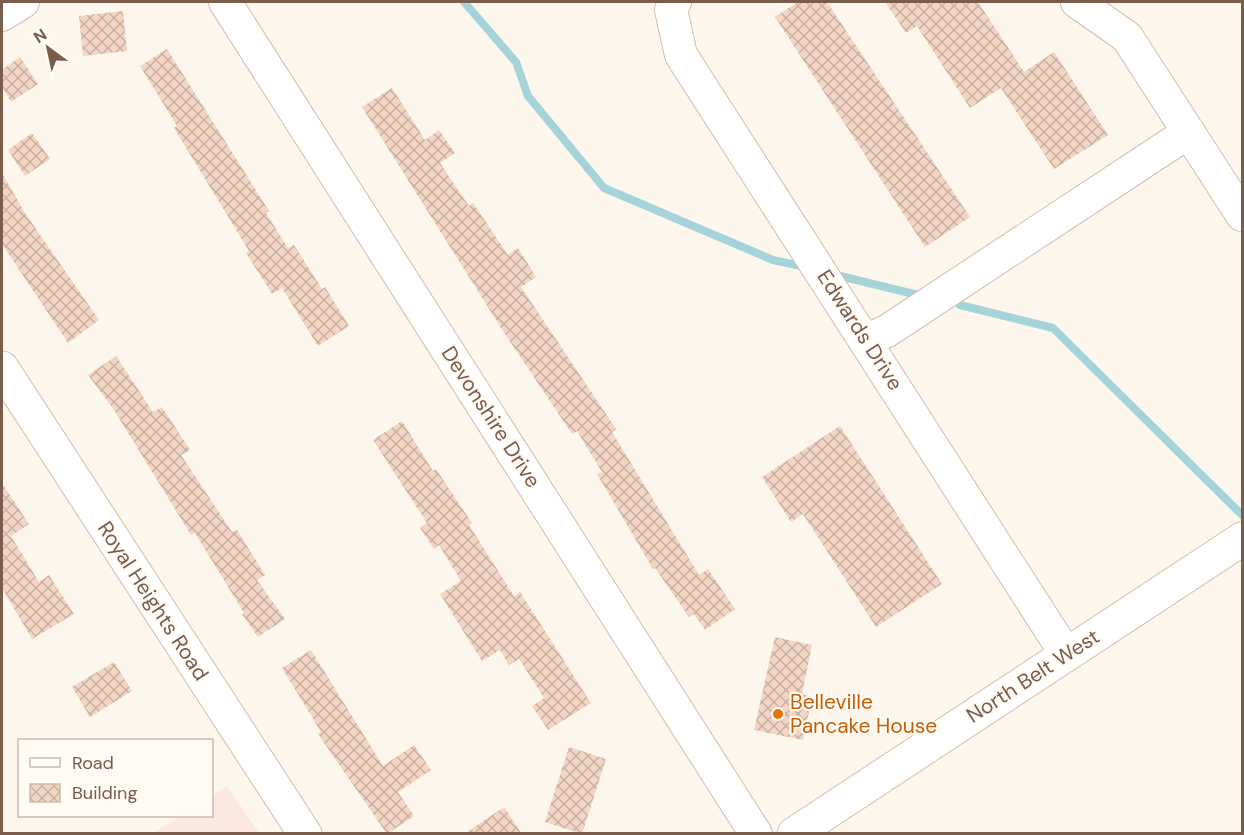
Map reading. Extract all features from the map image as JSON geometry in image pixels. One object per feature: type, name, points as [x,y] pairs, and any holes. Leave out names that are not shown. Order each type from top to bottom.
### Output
[{"type":"street","points":[[2,15],[23,2]]},
{"type":"street","name":"Devonshire Drive","points":[[225,2],[756,834]]},
{"type":"street","name":"Edwards Drive","points":[[675,2],[671,10],[681,55],[867,340],[1066,654]]},
{"type":"street","points":[[1077,2],[1127,37],[1242,215]]},
{"type":"street","points":[[867,340],[887,332],[1189,132]]},
{"type":"street","name":"Royal Heights Road","points":[[2,368],[305,834]]},
{"type":"street","name":"North Belt West","points":[[794,834],[1242,539]]},
{"type":"shaded area","points":[[227,786],[259,833],[153,833],[179,817],[213,817],[213,795]]},
{"type":"building","points":[[798,2],[827,2],[970,217],[925,247],[775,17]]},
{"type":"building","points":[[885,2],[978,2],[1024,72],[1054,52],[1108,135],[1054,169],[1001,88],[970,108],[917,26],[906,33]]},
{"type":"building","points":[[123,11],[127,51],[83,56],[79,16]]},
{"type":"building","points":[[167,49],[269,211],[266,213],[288,248],[294,245],[322,289],[325,287],[349,326],[318,346],[282,288],[272,294],[246,253],[249,251],[174,128],[177,126],[140,66]]},
{"type":"building","points":[[20,57],[38,84],[11,102],[2,87],[2,70]]},
{"type":"building","points":[[392,88],[425,140],[439,130],[455,153],[440,163],[469,206],[473,203],[508,255],[518,248],[536,277],[521,287],[616,429],[612,432],[699,575],[708,569],[735,609],[705,630],[694,614],[689,617],[655,568],[653,569],[597,474],[602,472],[577,431],[572,434],[503,331],[362,107]]},
{"type":"building","points":[[32,133],[50,159],[25,176],[8,150]]},
{"type":"building","points":[[2,173],[25,213],[99,320],[68,343],[2,244]]},
{"type":"building","points":[[116,356],[153,412],[162,407],[190,450],[181,455],[232,532],[237,530],[265,575],[257,580],[285,619],[258,637],[195,533],[191,535],[114,410],[88,375]]},
{"type":"building","points":[[402,421],[433,471],[436,469],[472,523],[469,525],[514,596],[520,592],[591,703],[548,730],[532,706],[544,698],[519,659],[509,665],[500,650],[482,661],[440,594],[461,581],[439,545],[434,549],[420,528],[427,523],[373,440]]},
{"type":"building","points":[[840,426],[942,584],[876,627],[803,514],[791,522],[762,477]]},
{"type":"building","points":[[2,483],[29,524],[11,536],[39,582],[49,575],[74,614],[32,639],[2,588]]},
{"type":"building","points":[[775,637],[812,645],[802,694],[812,697],[803,740],[754,730]]},
{"type":"building","points":[[311,650],[383,766],[414,745],[431,770],[398,792],[414,816],[387,834],[318,734],[321,732],[282,668]]},
{"type":"building","points":[[114,662],[132,691],[90,717],[72,687]]},
{"type":"building","points":[[569,747],[606,759],[582,834],[545,822]]},
{"type":"building","points":[[504,807],[522,834],[464,834]]},
{"type":"waterway","points":[[464,2],[516,62],[528,96],[604,188],[773,260],[801,266]]},
{"type":"waterway","points":[[836,275],[922,296]]},
{"type":"waterway","points":[[960,305],[1053,328],[1242,515]]},
{"type":"place","name":"Belleville Pancake House","points":[[778,714]]}]
